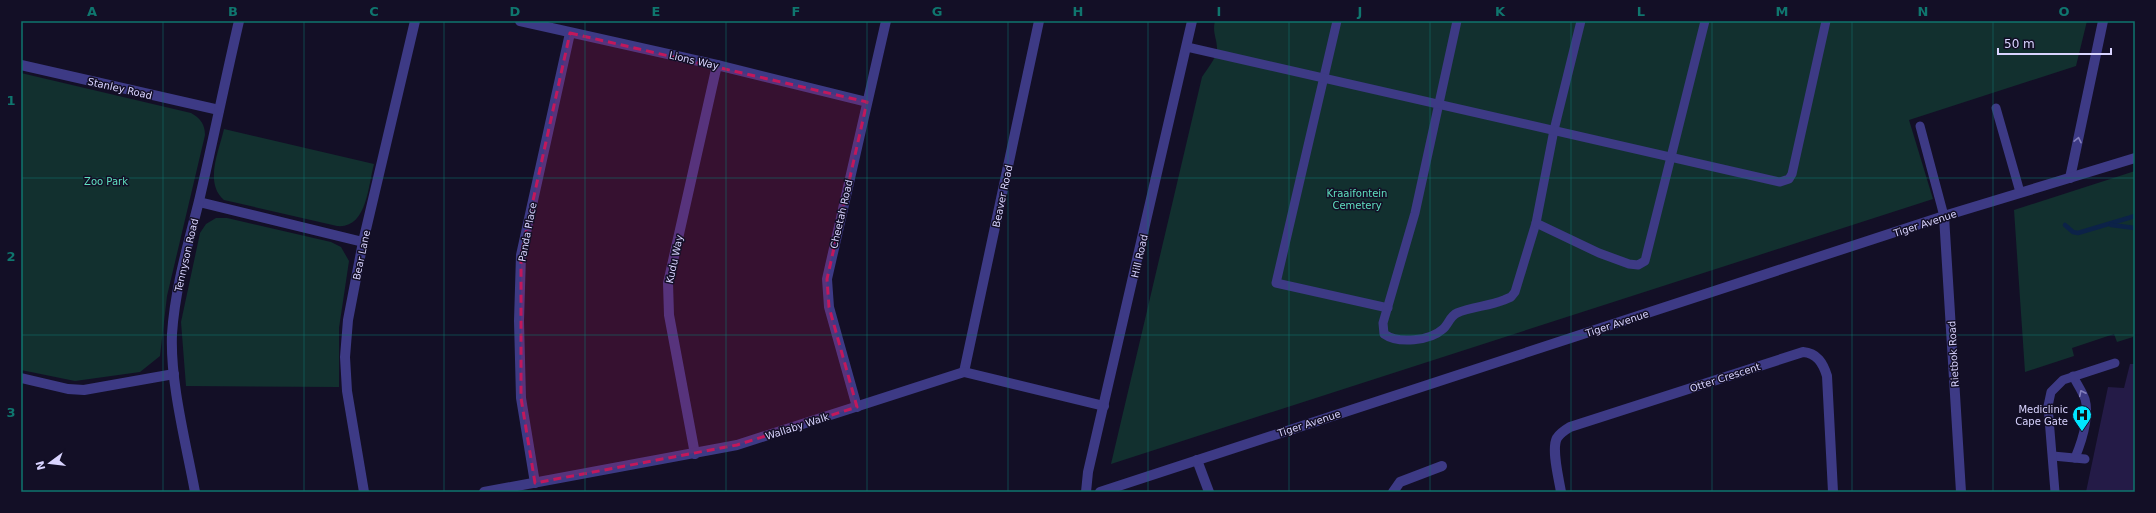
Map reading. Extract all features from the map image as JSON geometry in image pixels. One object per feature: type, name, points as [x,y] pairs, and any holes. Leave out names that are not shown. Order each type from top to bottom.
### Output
[{"type":"street","name":"Tennyson Road","points":[[195,492],[174,374],[172,335],[177,292],[185,250],[199,202],[239,21]]},
{"type":"street","name":"Bear Lane","points":[[364,492],[347,391],[345,357],[348,320],[363,242],[415,21]]},
{"type":"street","name":"Lions Way","points":[[520,21],[717,65],[866,102]]},
{"type":"street","name":"Cheetah Road","points":[[858,407],[829,307],[827,279],[866,102],[886,21]]},
{"type":"street","name":"Beaver Road","points":[[964,372],[1040,21]]},
{"type":"street","points":[[2070,178],[2103,21]]},
{"type":"street","name":"Hill Road","points":[[1086,492],[1088,472],[1187,47],[1189,22]]},
{"type":"street","name":"Panda Place","points":[[535,482],[522,398],[518,321],[521,255],[570,33]]},
{"type":"street","name":"Stanley Road","points":[[21,65],[219,110]]},
{"type":"street","name":"Kudu Way","points":[[695,454],[669,315],[668,282],[717,65]]},
{"type":"street","name":"Tiger Avenue","points":[[1100,492],[1944,216],[2135,158]]},
{"type":"street","points":[[199,202],[363,242]]},
{"type":"street","name":"Rietbok Road","points":[[1944,216],[1961,492]]},
{"type":"street","name":"Otter Crescent","points":[[1561,492],[1555,451],[1556,439],[1559,434],[1570,427],[1803,352],[1813,354],[1818,359],[1827,376],[1833,492]]},
{"type":"street","points":[[964,372],[1104,406]]},
{"type":"street","name":"Wallaby Walk","points":[[484,492],[737,445],[964,372]]},
{"type":"street","points":[[21,378],[68,389],[84,390],[174,374]]},
{"type":"street","points":[[1197,460],[1209,492]]},
{"type":"street","points":[[1392,492],[1400,482],[1442,466]]},
{"type":"lane","points":[[1337,21],[1322,77],[1276,283],[1388,308]]},
{"type":"lane","points":[[1457,21],[1415,213],[1382,328],[1384,334],[1403,339],[1418,339],[1438,333],[1455,314],[1487,306],[1511,297],[1516,292],[1536,223],[1554,130],[1580,21]]},
{"type":"lane","points":[[1536,223],[1599,253],[1629,264],[1641,264],[1648,258],[1671,157],[1705,21]]},
{"type":"lane","points":[[1187,47],[1780,182],[1789,179],[1792,174],[1826,21]]},
{"type":"lane","points":[[1996,108],[2020,192]]},
{"type":"lane","points":[[1920,126],[1944,216]]},
{"type":"lane","points":[[2055,492],[2048,406],[2049,396],[2058,383],[2073,376],[2115,363]]},
{"type":"lane","points":[[2073,376],[2081,391],[2086,407],[2081,441],[2076,458]]},
{"type":"lane","points":[[2053,456],[2085,459]]},
{"type":"highlighted area","points":[[570,33],[867,102],[827,279],[829,307],[857,407],[737,445],[535,483],[521,398],[521,255]]},
{"type":"green space","name":"Kraaifontein Cemetery","points":[[1215,21],[2087,21],[2076,66],[1909,120],[1933,199],[1111,464],[1202,77],[1213,60],[1217,49],[1214,29]]},
{"type":"green space","name":"Zoo Park","points":[[21,73],[191,113],[199,119],[203,125],[205,135],[167,296],[160,356],[140,372],[75,381],[21,370]]},
{"type":"green space","points":[[224,129],[374,164],[368,194],[360,214],[355,221],[347,225],[337,226],[224,200],[218,193],[214,176]]},
{"type":"green space","points":[[2135,171],[2135,330],[2133,337],[2117,342],[2114,334],[2072,348],[2074,356],[2025,372],[2014,210]]},
{"type":"green space","points":[[216,218],[227,218],[331,242],[341,247],[349,261],[339,328],[339,387],[186,386],[181,322],[200,233],[206,224]]},
{"type":"building","points":[[2130,364],[2135,364],[2135,492],[2086,492],[2108,387],[2124,388]]},
{"type":"waterway","points":[[2065,225],[2073,232],[2078,233],[2135,216]]},
{"type":"waterway","points":[[2111,225],[2135,228]]},
{"type":"place","name":"Mediclinic Cape Gate","points":[[2082,432]]}]
